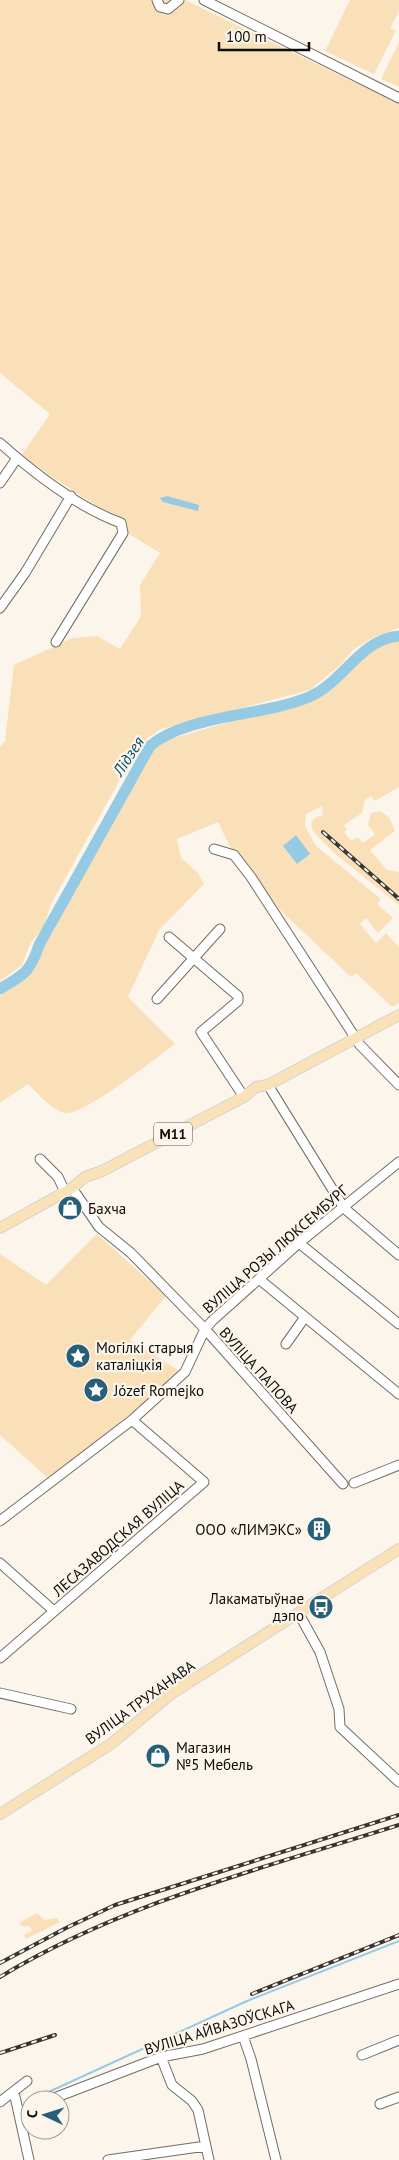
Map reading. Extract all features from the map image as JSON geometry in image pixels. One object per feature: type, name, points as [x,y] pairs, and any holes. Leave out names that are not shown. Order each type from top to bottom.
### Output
[{"type":"main road","name":"М11","points":[[0,1228],[69,1190],[85,1177],[102,1171],[244,1097],[256,1087],[268,1085],[399,1015]]},
{"type":"main road","name":"ВУЛІЦА ТРУХАНАВА","points":[[0,1814],[111,1744],[171,1694],[399,1550]]},
{"type":"street","points":[[157,0],[160,7],[168,9],[179,0]]},
{"type":"street","points":[[204,0],[399,98]]},
{"type":"street","points":[[0,443],[17,458],[71,496],[103,515],[121,522],[123,533],[56,642]]},
{"type":"street","points":[[0,483],[17,458]]},
{"type":"street","points":[[0,608],[25,573],[71,496]]},
{"type":"street","points":[[214,849],[234,855],[356,1038],[399,1086]]},
{"type":"street","points":[[157,1000],[220,929]]},
{"type":"street","points":[[169,937],[238,996],[238,1001],[201,1032],[244,1097]]},
{"type":"street","points":[[268,1085],[344,1208],[399,1255]]},
{"type":"street","name":"ВУЛІЦА ПАПОВА","points":[[40,1159],[58,1177],[99,1227],[131,1253],[205,1329],[343,1484]]},
{"type":"street","name":"ВУЛІЦА РОЗЫ ЛЮКСЕМБУРГ","points":[[0,1521],[132,1420],[185,1372],[205,1329],[299,1243],[399,1162]]},
{"type":"street","points":[[299,1243],[399,1324]]},
{"type":"street","points":[[259,1279],[399,1394]]},
{"type":"street","points":[[286,1344],[305,1317]]},
{"type":"street","name":"ЛЕСАЗАВОДСКАЯ ВУЛІЦА","points":[[0,1658],[204,1482],[132,1420]]},
{"type":"street","points":[[354,1483],[399,1465]]},
{"type":"street","points":[[0,1563],[54,1611]]},
{"type":"street","points":[[299,1614],[320,1652],[339,1709],[340,1727],[399,1782]]},
{"type":"street","points":[[0,1693],[71,1709]]},
{"type":"street","name":"ВУЛІЦА АЙВАЗОЎСКАГА","points":[[70,2092],[161,2057],[203,2049],[399,1984]]},
{"type":"street","points":[[243,2036],[251,2059],[276,2160]]},
{"type":"street","points":[[362,2055],[399,2040]]},
{"type":"street","points":[[161,2057],[172,2085],[192,2101],[198,2110],[209,2160]]},
{"type":"street","points":[[0,2102],[27,2081]]},
{"type":"street","points":[[14,2092],[20,2113]]},
{"type":"street","points":[[380,2104],[399,2096]]},
{"type":"street","points":[[25,2140],[29,2160]]},
{"type":"street","points":[[108,2160],[206,2146]]},
{"type":"shaded area","points":[[0,0],[185,0],[399,104],[399,628],[374,637],[354,649],[340,665],[310,690],[161,729],[148,738],[134,754],[51,904],[44,926],[30,944],[22,965],[0,981],[0,747],[5,741],[14,665],[73,638],[97,636],[120,649],[141,616],[140,585],[160,553],[126,532],[124,518],[110,515],[21,456],[50,414],[0,373]]},
{"type":"shaded area","points":[[350,0],[399,0],[399,11],[390,28],[396,31],[374,74],[325,51]]},
{"type":"shaded area","points":[[399,42],[399,87],[381,79]]},
{"type":"shaded area","points":[[399,640],[399,787],[375,801],[371,796],[365,800],[362,813],[344,825],[347,830],[344,832],[351,841],[358,837],[363,843],[375,834],[368,825],[371,813],[380,811],[389,817],[395,831],[370,850],[387,870],[399,872],[399,905],[333,852],[312,830],[311,823],[316,817],[323,815],[322,806],[306,814],[305,826],[316,846],[381,899],[377,904],[393,918],[378,933],[366,918],[360,924],[376,943],[386,933],[399,947],[399,1003],[392,1007],[356,973],[351,977],[280,910],[229,845],[218,822],[177,839],[181,858],[198,873],[204,884],[159,930],[128,997],[175,1044],[102,1097],[73,1112],[64,1113],[54,1108],[28,1084],[0,1103],[0,996],[35,970],[42,949],[55,929],[62,909],[145,759],[154,747],[166,740],[316,698],[352,669],[363,657],[378,646]]},
{"type":"shaded area","name":"Могілкі старыя каталіцкія","points":[[97,1234],[166,1296],[130,1340],[181,1372],[50,1480],[0,1435],[0,1254],[46,1285]]},
{"type":"shaded area","points":[[37,1913],[45,1920],[57,1918],[60,1922],[26,1939],[24,1935],[32,1930],[29,1926],[23,1927],[19,1923]]},
{"type":"water","points":[[167,496],[199,505],[198,511],[163,502],[160,498]]},
{"type":"water","points":[[296,835],[310,854],[297,864],[283,846]]},
{"type":"waterway","name":"Лідзея","points":[[0,989],[21,976],[29,967],[39,945],[150,746],[165,736],[184,728],[309,697],[332,682],[373,645],[385,639],[399,636]]},
{"type":"waterway","points":[[53,2090],[247,2001],[399,1941]]},
{"type":"railway","points":[[323,832],[399,899]]},
{"type":"railway","points":[[0,1963],[68,1927],[115,1905],[399,1815]]},
{"type":"railway","points":[[0,1977],[47,1951],[95,1928],[144,1908],[246,1872],[399,1825]]},
{"type":"railway","points":[[252,1994],[399,1935]]},
{"type":"railway","points":[[0,2053],[55,2035]]},
{"type":"place","name":"Бахча","points":[[70,1208]]},
{"type":"place","name":"Могілкі старыя каталіцкія","points":[[78,1356]]},
{"type":"place","name":"Józef Romejko","points":[[96,1390]]},
{"type":"place","name":"ООО «ЛИМЭКС»","points":[[319,1529]]},
{"type":"place","name":"Лакаматыўнае дэпо","points":[[321,1607]]},
{"type":"place","name":"Магазин №5 Мебель","points":[[158,1756]]}]
